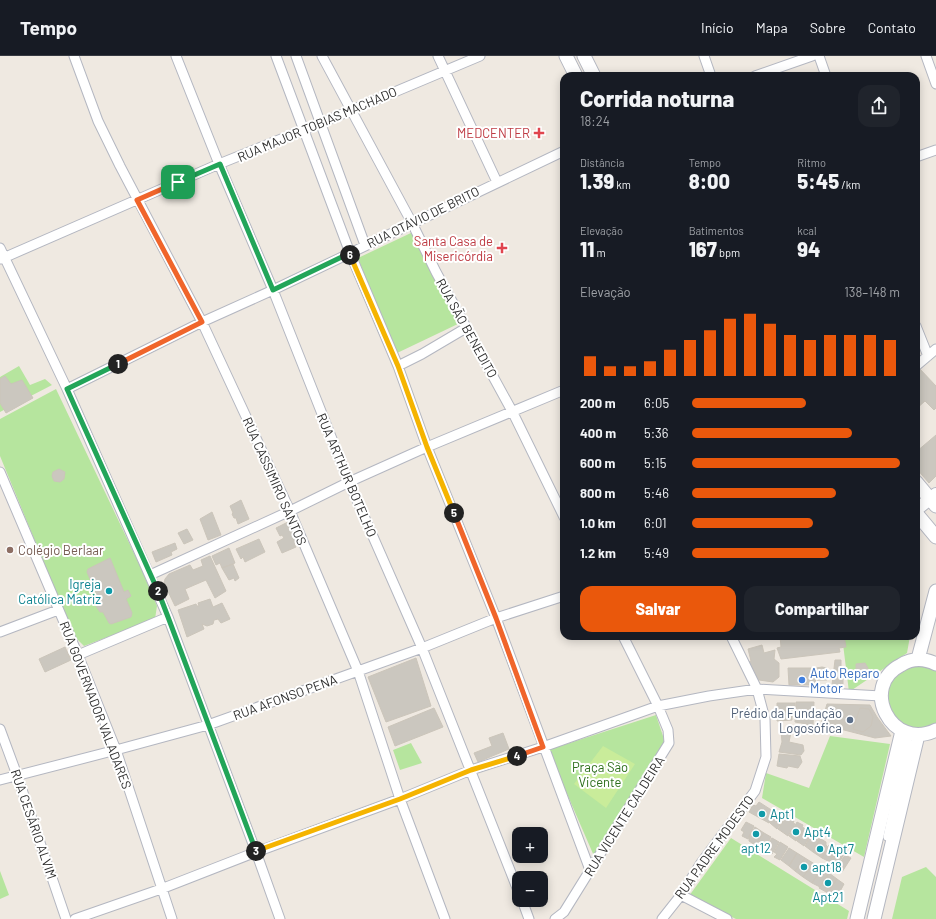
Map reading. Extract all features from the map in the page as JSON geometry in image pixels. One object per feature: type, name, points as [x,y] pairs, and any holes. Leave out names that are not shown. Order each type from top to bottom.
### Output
[{"type":"main road","points":[[566,56],[574,72]]},
{"type":"main road","points":[[584,56],[592,72]]},
{"type":"main road","points":[[920,486],[934,500]]},
{"type":"main road","points":[[920,517],[936,537]]},
{"type":"main road","points":[[918,659],[936,591]]},
{"type":"main road","points":[[936,664],[918,659],[907,661],[897,666],[889,674],[883,684],[881,696],[882,706],[886,716],[893,724],[910,733],[930,733],[936,730]]},
{"type":"main road","points":[[856,919],[910,733]]},
{"type":"main road","points":[[874,919],[910,733]]},
{"type":"street","name":"RUA CASSIMIRO SANTOS","points":[[74,56],[98,121],[137,200],[202,322],[290,512],[358,671],[400,799],[445,919]]},
{"type":"street","name":"RUA ARTHUR BOTELHO","points":[[176,56],[273,290],[349,482],[422,648],[512,875]]},
{"type":"street","points":[[276,56],[350,253],[398,366],[427,447],[496,618],[590,870]]},
{"type":"street","points":[[296,56],[365,245]]},
{"type":"street","name":"RUA SÃO BENEDITO","points":[[322,56],[412,223],[436,272],[512,411],[560,509]]},
{"type":"street","points":[[438,56],[497,182]]},
{"type":"street","name":"RUA MAJOR TOBIAS MACHADO","points":[[2,259],[220,164],[480,56]]},
{"type":"street","points":[[704,56],[710,72]]},
{"type":"street","points":[[766,72],[812,56]]},
{"type":"street","points":[[818,56],[824,72]]},
{"type":"street","points":[[926,56],[936,84]]},
{"type":"street","points":[[920,156],[936,150]]},
{"type":"street","name":"RUA OTÁVIO DE BRITO","points":[[67,389],[202,322],[273,290],[560,153]]},
{"type":"street","points":[[0,248],[2,259],[67,389],[168,617],[280,919]]},
{"type":"street","points":[[398,366],[422,354],[466,328]]},
{"type":"street","points":[[920,336],[928,356]]},
{"type":"street","points":[[920,363],[936,349]]},
{"type":"street","points":[[150,575],[290,512],[349,482],[427,447],[560,392]]},
{"type":"street","name":"RUA GOVERNADOR VALADARES","points":[[0,472],[78,655],[116,750],[172,919]]},
{"type":"street","points":[[920,509],[934,500]]},
{"type":"street","name":"RUA AFONSO PENA","points":[[0,780],[208,725],[422,648],[496,618],[560,597]]},
{"type":"street","points":[[0,632],[58,610]]},
{"type":"street","points":[[78,655],[168,617]]},
{"type":"street","points":[[625,640],[658,706]]},
{"type":"street","name":"RUA PADRE MODESTO","points":[[662,919],[681,895],[701,863],[754,791],[766,757],[765,719],[757,690],[733,640]]},
{"type":"street","points":[[75,919],[161,889],[400,799],[471,770],[543,747],[658,706],[709,696],[757,690],[881,696]]},
{"type":"street","name":"RUA VICENTE CALDEIRA","points":[[556,919],[564,912],[669,743],[668,730],[658,706]]},
{"type":"street","name":"RUA CESÁRIO ALVIM","points":[[0,729],[66,919]]},
{"type":"street","points":[[869,919],[910,733]]},
{"type":"street","points":[[681,895],[727,919]]},
{"type":"street","points":[[525,907],[529,919]]},
{"type":"green space","points":[[413,232],[460,323],[395,354],[358,258]]},
{"type":"green space","points":[[19,366],[30,385],[45,379],[52,385],[0,412],[0,377]]},
{"type":"green space","points":[[56,389],[142,570],[157,606],[155,619],[84,646],[76,638],[60,602],[0,456],[0,419]]},
{"type":"green space","points":[[842,640],[909,640],[907,653],[849,692]]},
{"type":"green space","points":[[920,665],[936,671],[936,724],[921,730],[901,724],[888,708],[888,688],[893,679],[909,667]]},
{"type":"green space","name":"Praça São Vicente","points":[[656,715],[665,742],[594,856],[548,750]]},
{"type":"green space","points":[[830,736],[890,744],[864,857],[762,798],[766,773],[809,788]]},
{"type":"green space","points":[[411,743],[422,763],[400,770],[393,750]]},
{"type":"green space","points":[[603,746],[635,764],[606,808],[574,784]]},
{"type":"green space","points":[[731,838],[849,911],[847,919],[736,919],[689,896]]},
{"type":"green space","points":[[926,867],[936,877],[936,919],[892,919],[902,877]]},
{"type":"green space","points":[[0,871],[9,895],[0,899]]},
{"type":"building","points":[[920,369],[936,386],[936,408],[934,410],[925,401],[920,405]]},
{"type":"building","points":[[5,376],[11,384],[22,380],[33,398],[6,413],[0,403],[0,379]]},
{"type":"building","points":[[936,435],[936,476],[929,483],[920,473],[920,449]]},
{"type":"building","points":[[59,469],[65,472],[64,479],[60,482],[54,481],[52,476],[53,472]]},
{"type":"building","points":[[241,500],[249,519],[238,524],[236,518],[234,518],[232,514],[233,513],[230,506]]},
{"type":"building","points":[[212,512],[221,535],[208,540],[200,519]]},
{"type":"building","points":[[288,522],[298,542],[294,544],[296,547],[282,553],[277,542],[284,538],[282,535],[280,536],[276,528]]},
{"type":"building","points":[[187,529],[193,540],[184,544],[178,533]]},
{"type":"building","points":[[259,539],[265,552],[245,562],[243,557],[241,559],[236,549]]},
{"type":"building","points":[[175,543],[177,549],[171,552],[172,555],[156,562],[152,552]]},
{"type":"building","points":[[229,548],[235,563],[222,568],[220,563],[216,565],[212,556]]},
{"type":"building","points":[[210,556],[226,591],[215,598],[206,580],[185,589],[189,599],[175,606],[164,583],[165,579],[169,574],[190,565],[193,570],[203,566],[201,560]]},
{"type":"building","name":"Igreja Católica Matriz","points":[[110,558],[124,592],[128,590],[131,596],[126,599],[132,613],[131,617],[111,624],[103,612],[100,612],[96,606],[100,602],[87,572],[88,569]]},
{"type":"building","points":[[233,564],[239,578],[235,581],[234,578],[229,580],[222,568]]},
{"type":"building","points":[[210,599],[213,607],[222,603],[230,619],[221,623],[218,619],[214,620],[213,624],[207,626],[202,624],[204,629],[187,637],[178,610],[196,604],[199,606],[198,603]]},
{"type":"building","points":[[780,640],[845,640],[846,647],[839,648],[840,652],[781,659],[777,648],[781,647]]},
{"type":"building","points":[[762,645],[764,653],[775,650],[774,659],[779,663],[779,677],[773,682],[759,680],[749,662],[751,661],[748,649]]},
{"type":"building","points":[[65,647],[71,660],[45,672],[39,659]]},
{"type":"building","points":[[416,658],[431,706],[386,722],[368,677]]},
{"type":"building","points":[[835,660],[841,660],[841,668],[843,668],[843,685],[832,685]]},
{"type":"building","points":[[865,663],[868,668],[868,679],[862,679],[861,676],[856,677],[856,664]]},
{"type":"building","name":"Auto Reparo Motor","points":[[788,668],[813,668],[813,673],[816,675],[815,685],[789,685]]},
{"type":"building","points":[[816,668],[827,668],[827,680],[817,680]]},
{"type":"building","points":[[796,702],[814,702],[813,726],[807,726],[807,724],[795,722]]},
{"type":"building","points":[[777,703],[795,703],[795,714],[792,714],[792,720],[777,721]]},
{"type":"building","name":"Prédio da Fundação Logosófica","points":[[827,704],[870,705],[891,736],[875,738],[821,724]]},
{"type":"building","points":[[434,708],[443,727],[395,746],[388,727]]},
{"type":"building","points":[[860,708],[869,709],[873,717],[871,726],[863,732],[853,729]]},
{"type":"building","points":[[781,731],[791,732],[789,742],[803,745],[804,751],[801,755],[779,752],[782,742]]},
{"type":"building","points":[[503,733],[509,749],[478,762],[474,753],[492,746],[489,738]]},
{"type":"building","points":[[779,754],[800,756],[802,762],[798,768],[777,766]]},
{"type":"building","name":"Apt1","points":[[759,802],[773,811],[770,816],[773,818],[769,823],[749,812],[753,805],[756,806]]},
{"type":"building","points":[[776,813],[780,816],[782,813],[786,816],[777,829],[770,823]]},
{"type":"building","points":[[787,816],[794,821],[793,823],[795,824],[788,836],[778,829]]},
{"type":"building","points":[[746,822],[754,826],[748,839],[742,836],[744,832],[741,830]]},
{"type":"building","name":"Apt4","points":[[797,822],[803,825],[802,827],[804,828],[796,841],[789,836]]},
{"type":"building","name":"apt12","points":[[755,827],[764,833],[755,845],[749,841],[749,836]]},
{"type":"building","points":[[807,827],[812,833],[804,846],[797,841],[804,828],[805,829]]},
{"type":"building","points":[[764,833],[771,837],[764,850],[757,845]]},
{"type":"building","points":[[812,834],[815,834],[820,839],[813,852],[805,846]]},
{"type":"building","points":[[772,838],[779,842],[772,854],[767,851],[766,846]]},
{"type":"building","name":"Apt7","points":[[821,839],[826,842],[827,846],[822,858],[813,852]]},
{"type":"building","points":[[780,842],[788,847],[780,860],[774,857],[777,854],[774,852]]},
{"type":"building","points":[[830,844],[836,847],[835,849],[837,851],[830,862],[822,858]]},
{"type":"building","points":[[789,848],[797,853],[789,866],[781,860]]},
{"type":"building","points":[[838,850],[844,854],[836,868],[830,864]]},
{"type":"building","points":[[797,853],[805,858],[795,871],[789,866]]},
{"type":"building","points":[[845,855],[851,858],[842,872],[836,869]]},
{"type":"building","name":"apt18","points":[[805,858],[813,863],[803,877],[795,871]]},
{"type":"building","points":[[813,863],[821,869],[812,883],[803,877]]},
{"type":"building","points":[[821,869],[829,873],[820,887],[812,883]]},
{"type":"building","name":"Apt21","points":[[829,873],[837,879],[828,893],[819,888]]},
{"type":"building","points":[[837,879],[844,884],[837,897],[828,892]]},
{"type":"place","name":"MEDCENTER","points":[[539,133]]},
{"type":"place","name":"Santa Casa de Misericórdia","points":[[502,248]]},
{"type":"place","name":"Colégio Berlaar","points":[[10,550]]},
{"type":"place","name":"Igreja Católica Matriz","points":[[109,591]]},
{"type":"place","name":"Auto Reparo Motor","points":[[802,680]]},
{"type":"place","name":"Prédio da Fundação Logosófica","points":[[850,720]]},
{"type":"place","name":"Apt1","points":[[762,814]]},
{"type":"place","name":"Apt4","points":[[796,832]]},
{"type":"place","name":"apt12","points":[[756,834]]},
{"type":"place","name":"Apt7","points":[[820,849]]},
{"type":"place","name":"apt18","points":[[804,867]]},
{"type":"place","name":"Apt21","points":[[828,883]]},
{"type":"route","points":[[220,164],[273,290],[350,253],[398,366],[427,447],[496,618],[543,747],[471,770],[400,799],[256,852],[168,617],[67,389],[202,322],[137,200],[178,182],[220,164]]}]
